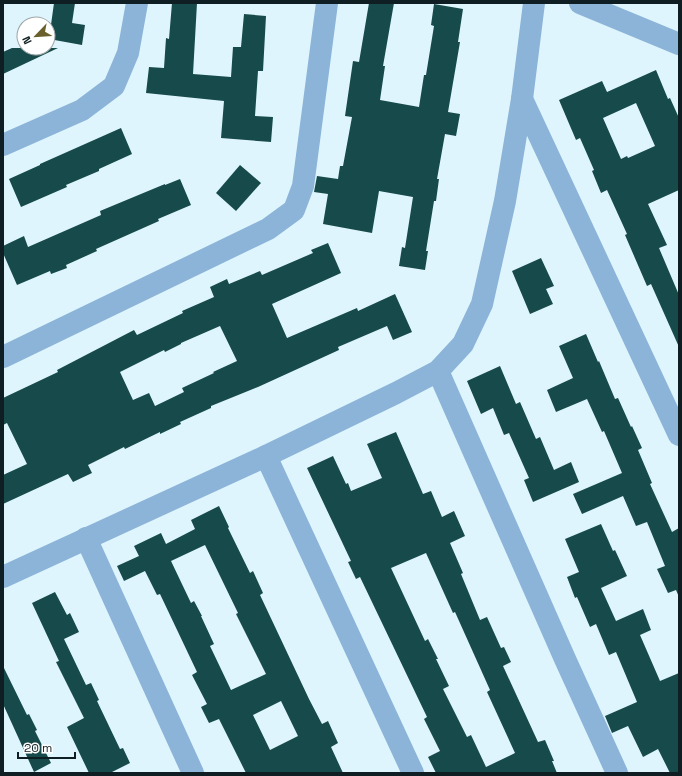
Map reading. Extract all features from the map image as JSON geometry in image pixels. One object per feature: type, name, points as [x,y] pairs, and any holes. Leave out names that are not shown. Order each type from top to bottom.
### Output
[{"type":"street","points":[[3,145],[82,110],[114,86],[128,53],[136,3]]},
{"type":"street","points":[[3,356],[268,229],[294,210],[304,186],[327,3]]},
{"type":"street","points":[[3,577],[266,456],[396,393],[438,371],[463,344],[482,304],[505,201],[522,99],[534,3]]},
{"type":"street","points":[[580,3],[679,44]]},
{"type":"street","points":[[522,99],[679,435]]},
{"type":"street","points":[[438,371],[617,773]]},
{"type":"street","points":[[266,456],[413,773]]},
{"type":"street","points":[[86,538],[194,773]]},
{"type":"building","points":[[54,3],[75,3],[72,23],[85,25],[82,45],[56,40],[56,16],[52,16]]},
{"type":"building","points":[[172,3],[197,3],[193,74],[231,77],[233,47],[241,47],[244,14],[266,16],[263,71],[258,71],[255,116],[273,117],[271,142],[221,138],[224,101],[146,93],[149,67],[164,68],[166,38],[169,39]]},
{"type":"building","points":[[369,3],[394,3],[383,66],[385,66],[380,100],[419,107],[434,26],[431,25],[434,4],[463,9],[458,42],[460,42],[448,112],[460,114],[456,136],[445,134],[437,179],[439,179],[436,201],[434,201],[426,251],[428,251],[425,270],[399,266],[402,247],[405,248],[413,197],[379,191],[372,233],[323,224],[328,194],[314,192],[317,176],[338,179],[340,166],[343,166],[352,117],[345,116],[353,61],[359,62]]},
{"type":"building","points":[[16,48],[16,56],[41,56],[3,74],[3,52]]},
{"type":"building","points":[[656,70],[668,99],[670,98],[679,118],[679,190],[648,204],[667,245],[659,248],[679,295],[679,347],[651,284],[647,286],[625,235],[627,234],[607,190],[601,193],[592,171],[594,170],[580,138],[576,140],[559,100],[602,81],[607,92]],"holes":[[[636,103],[655,146],[628,158],[627,156],[621,159],[603,118]]]},
{"type":"building","points":[[121,128],[132,154],[99,169],[99,171],[66,185],[67,187],[21,207],[9,179]]},
{"type":"building","points":[[240,165],[261,183],[236,211],[216,193]]},
{"type":"building","points":[[180,179],[191,205],[96,249],[97,251],[66,265],[67,268],[51,274],[50,271],[17,285],[3,253],[3,246],[24,236],[28,247],[101,215],[100,211]]},
{"type":"building","points":[[328,243],[341,273],[272,304],[287,338],[357,308],[358,311],[395,294],[412,332],[393,340],[387,326],[338,347],[339,350],[258,387],[211,406],[211,408],[180,422],[181,424],[160,434],[160,432],[125,449],[124,447],[88,465],[92,473],[73,482],[68,474],[3,504],[3,475],[27,464],[7,423],[3,425],[3,398],[58,372],[57,370],[134,330],[137,335],[183,313],[182,311],[214,297],[210,287],[227,279],[229,284],[260,271],[262,275],[313,253],[311,250]],"holes":[[[220,326],[237,361],[182,388],[184,392],[155,406],[149,393],[133,400],[120,372],[164,350],[165,352],[181,343]]]},
{"type":"building","points":[[541,258],[554,286],[546,289],[553,304],[530,314],[512,271]]},
{"type":"building","points":[[586,334],[615,399],[618,398],[642,448],[638,450],[652,483],[650,484],[672,532],[679,528],[679,597],[676,590],[668,593],[657,569],[665,566],[647,522],[636,526],[623,496],[582,514],[573,494],[622,473],[604,431],[602,432],[587,399],[556,412],[547,390],[573,378],[559,346]]},
{"type":"building","points":[[500,366],[516,404],[520,402],[536,439],[540,437],[554,470],[571,462],[579,482],[533,502],[524,480],[529,478],[509,433],[504,435],[493,408],[481,414],[467,381]]},
{"type":"building","points":[[396,432],[423,494],[431,491],[442,517],[454,511],[465,536],[450,543],[463,573],[461,574],[480,620],[487,617],[501,648],[504,647],[511,662],[503,666],[538,742],[545,740],[554,761],[552,761],[557,773],[436,773],[428,757],[440,751],[424,719],[427,717],[360,577],[356,579],[348,562],[351,561],[307,468],[333,456],[346,484],[348,483],[351,491],[382,478],[367,444]],"holes":[[[426,553],[453,613],[455,612],[490,690],[487,692],[515,753],[486,767],[471,735],[467,737],[443,689],[449,686],[436,659],[438,659],[428,639],[425,641],[391,568]]]},
{"type":"building","points":[[219,506],[250,573],[253,571],[263,593],[260,595],[309,699],[322,724],[328,721],[338,743],[331,747],[343,773],[246,773],[219,719],[209,723],[201,707],[207,704],[192,675],[197,672],[160,594],[157,595],[145,571],[124,581],[117,566],[139,556],[134,546],[161,533],[166,544],[195,529],[191,520]],"holes":[[[205,545],[238,613],[236,614],[266,674],[231,690],[210,646],[214,644],[202,616],[194,601],[191,603],[171,561]],[[281,701],[298,736],[270,750],[253,715]]]},
{"type":"building","points":[[601,524],[613,551],[615,550],[627,576],[601,588],[616,621],[643,609],[651,630],[640,635],[660,681],[679,673],[679,773],[670,773],[658,749],[643,757],[628,726],[612,733],[605,716],[637,702],[616,652],[609,655],[596,624],[590,627],[577,597],[575,598],[567,577],[579,572],[565,539]]},
{"type":"building","points":[[55,592],[67,615],[70,613],[79,632],[64,639],[86,685],[91,683],[99,700],[97,701],[120,749],[123,748],[130,763],[110,773],[89,773],[67,727],[84,718],[56,662],[59,661],[32,603]]},
{"type":"building","points":[[3,666],[27,715],[29,714],[37,730],[35,731],[51,763],[34,772],[3,704]]}]
